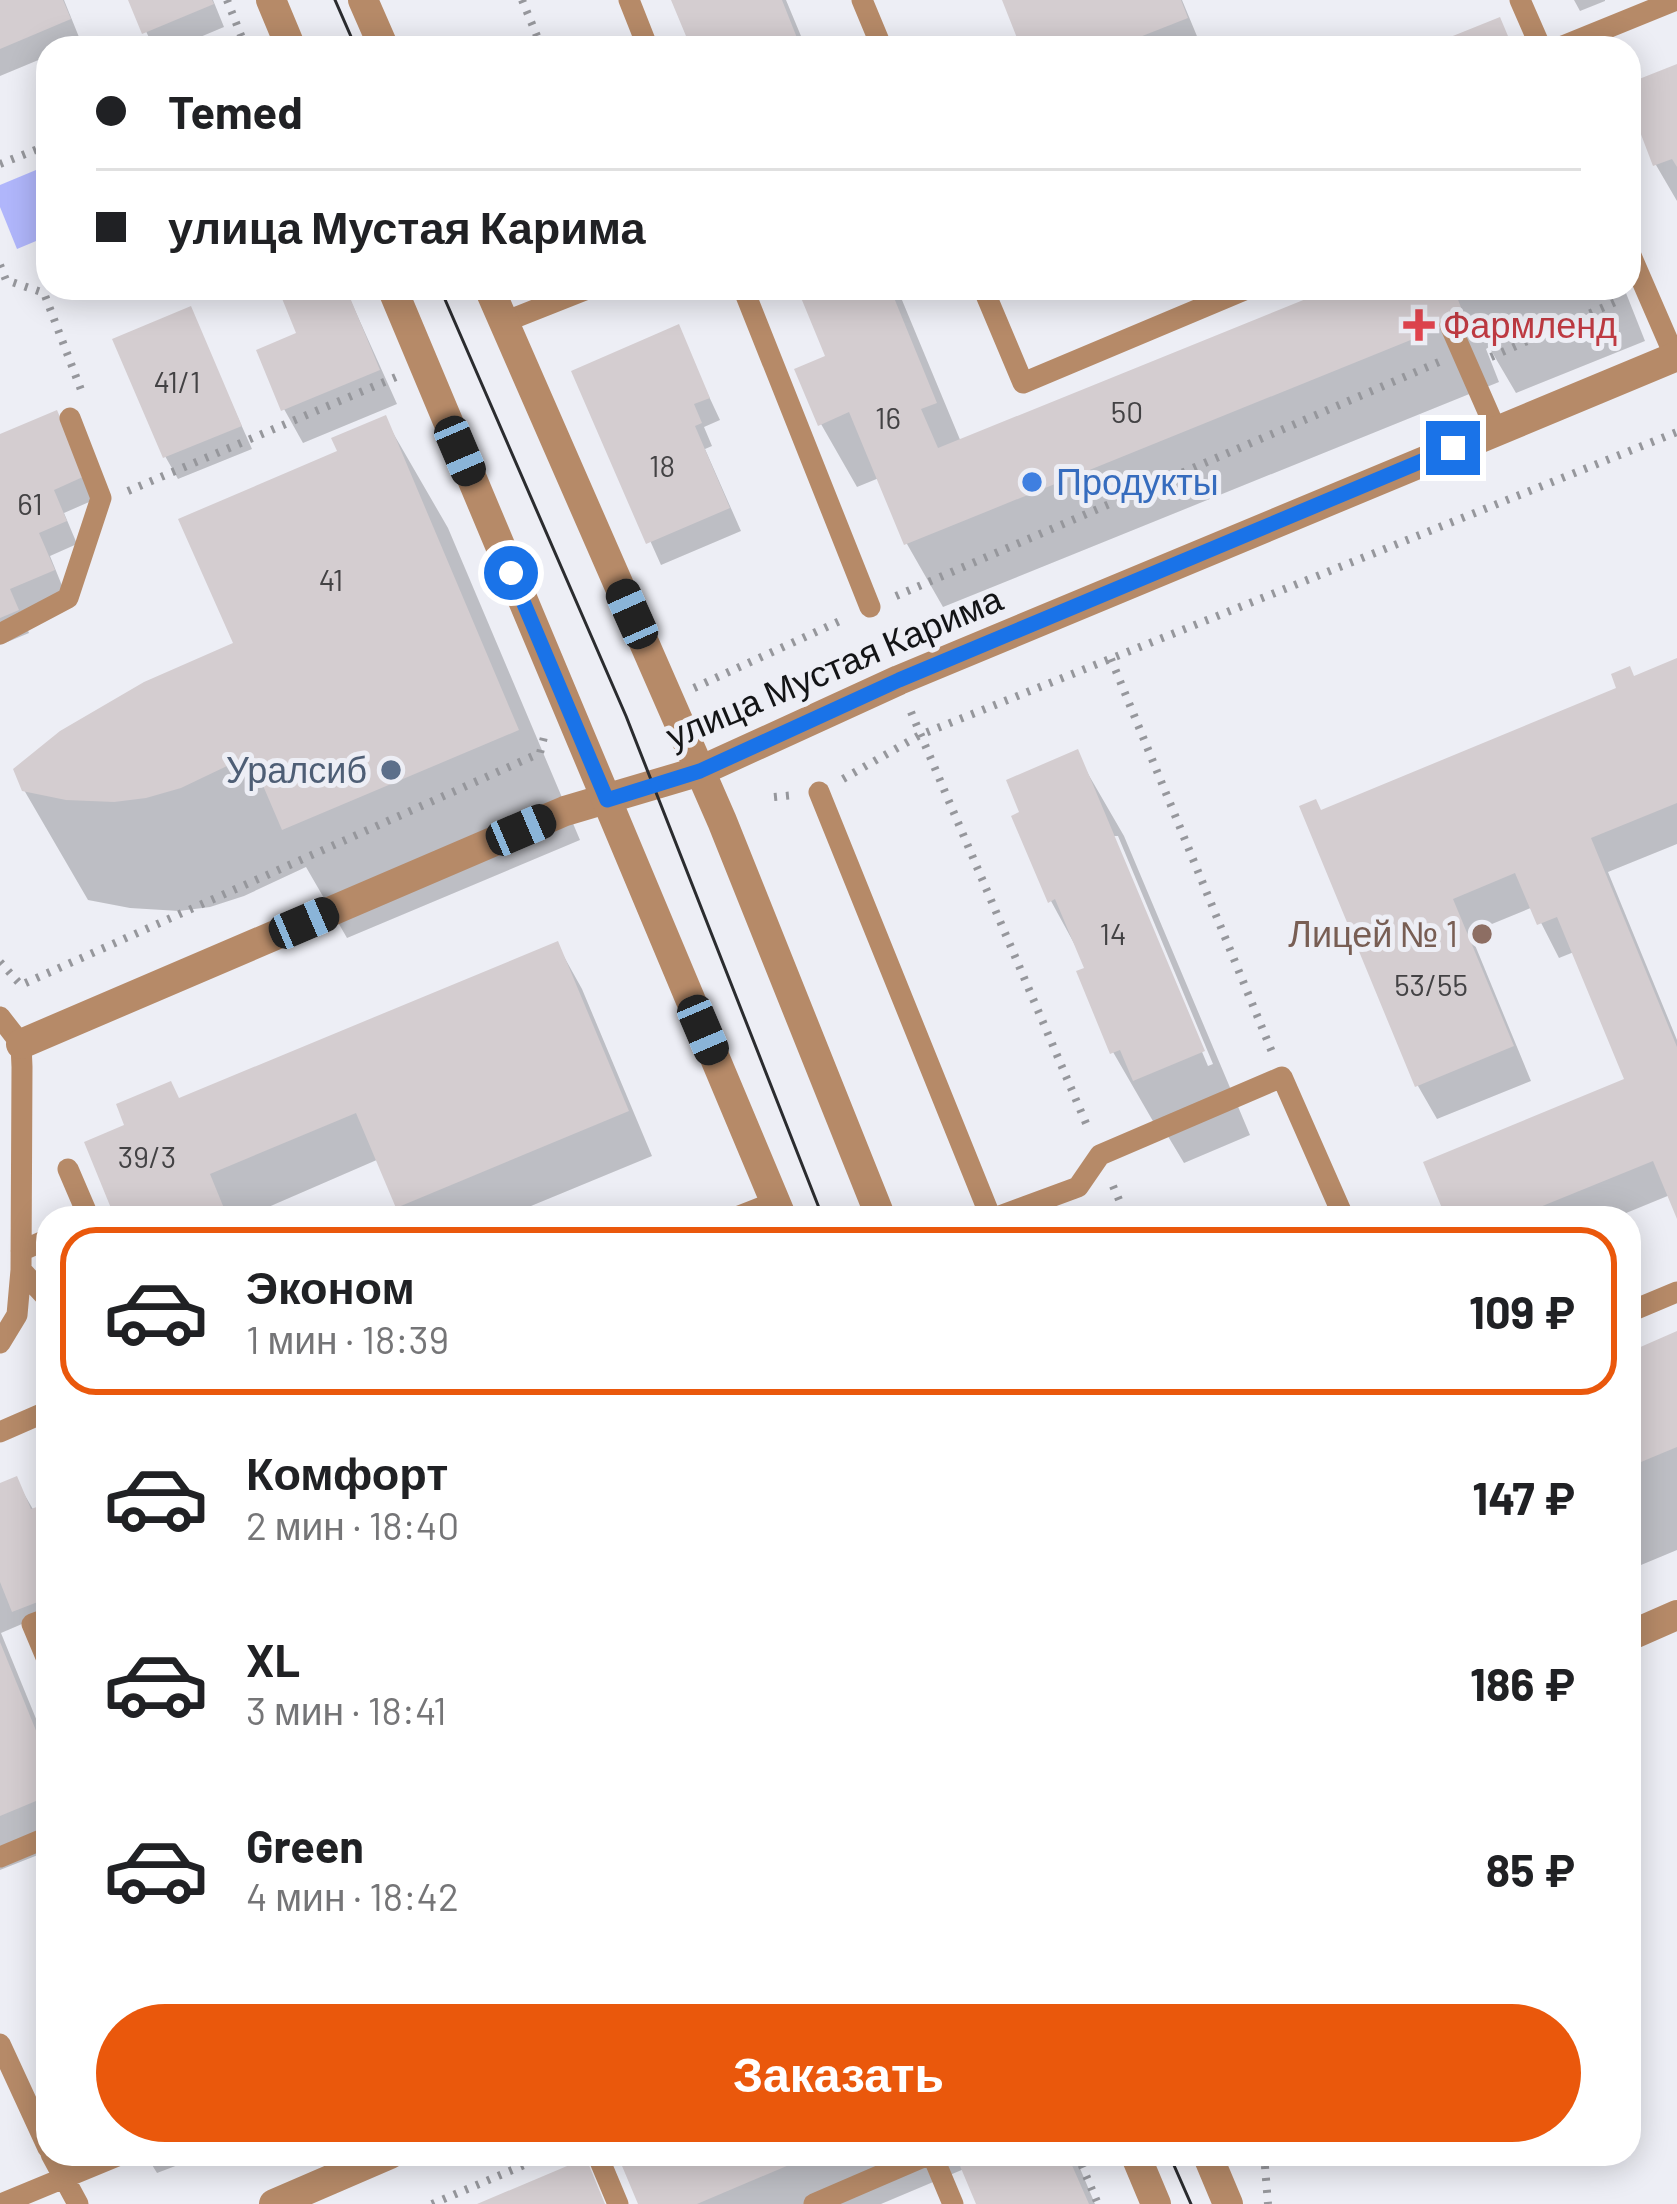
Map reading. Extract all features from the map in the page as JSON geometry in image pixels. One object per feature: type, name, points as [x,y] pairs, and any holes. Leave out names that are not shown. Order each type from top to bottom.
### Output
[{"type":"street","points":[[271,0],[286,36]]},
{"type":"street","points":[[364,0],[379,36]]},
{"type":"street","points":[[397,300],[776,1206]]},
{"type":"street","points":[[494,300],[700,771],[876,1206]]},
{"type":"street","name":"улица Мустая Карима","points":[[21,1044],[565,811],[700,771],[899,680],[1676,356]]},
{"type":"street","points":[[1641,1631],[1677,1615]]},
{"type":"street","points":[[274,2204],[363,2166]]},
{"type":"street","points":[[1140,2166],[1156,2204]]},
{"type":"street","points":[[1212,2166],[1228,2204]]},
{"type":"street","points":[[1231,2166],[1238,2204]]},
{"type":"lane","points":[[629,0],[643,36]]},
{"type":"lane","points":[[862,0],[877,36]]},
{"type":"lane","points":[[1520,0],[1536,36]]},
{"type":"lane","points":[[1588,36],[1676,0]]},
{"type":"lane","points":[[1641,278],[1676,356]]},
{"type":"lane","points":[[504,322],[560,300]]},
{"type":"lane","points":[[748,300],[870,607]]},
{"type":"lane","points":[[988,300],[1023,383],[1220,300]]},
{"type":"lane","points":[[1450,325],[1496,430]]},
{"type":"lane","points":[[0,634],[68,598],[101,498],[70,418]]},
{"type":"lane","points":[[819,792],[988,1206]]},
{"type":"lane","points":[[0,1017],[21,1044],[21,1260],[17,1316],[0,1343]]},
{"type":"lane","points":[[1025,1206],[1078,1186],[1100,1156],[1282,1077],[1339,1206]]},
{"type":"lane","points":[[68,1169],[84,1206]]},
{"type":"lane","points":[[21,1260],[36,1248]]},
{"type":"lane","points":[[21,1260],[36,1282]]},
{"type":"lane","points":[[1641,1307],[1677,1292]]},
{"type":"lane","points":[[0,1432],[36,1416]]},
{"type":"lane","points":[[0,1857],[36,1842]]},
{"type":"lane","points":[[0,2044],[36,2121]]},
{"type":"lane","points":[[56,2166],[78,2204]]},
{"type":"lane","points":[[1,2204],[93,2166]]},
{"type":"lane","points":[[602,2166],[618,2204]]},
{"type":"lane","points":[[814,2204],[903,2166]]},
{"type":"lane","points":[[936,2166],[953,2204]]},
{"type":"path","points":[[226,0],[241,36]]},
{"type":"path","points":[[522,0],[537,36]]},
{"type":"path","points":[[0,164],[36,150]]},
{"type":"path","points":[[1641,291],[1646,289]]},
{"type":"path","points":[[694,688],[870,607],[1482,344],[1489,358],[1621,300]]},
{"type":"path","points":[[122,494],[397,377]]},
{"type":"path","points":[[819,792],[920,735],[1677,432]]},
{"type":"path","points":[[1111,659],[1282,1077]]},
{"type":"path","points":[[899,680],[1122,1206]]},
{"type":"path","points":[[0,962],[21,985],[540,753]]},
{"type":"path","points":[[432,2204],[522,2166]]},
{"type":"path","points":[[1082,2166],[1098,2204]]},
{"type":"path","points":[[1265,2166],[1268,2204]]},
{"type":"shaded area","points":[[36,170],[36,241],[17,249],[0,207],[0,185]]},
{"type":"building","points":[[0,0],[63,0],[71,19],[0,49]]},
{"type":"building","points":[[128,0],[212,0],[214,4],[142,34]]},
{"type":"building","points":[[671,0],[782,0],[796,36],[686,36]]},
{"type":"building","points":[[1002,0],[1181,0],[1188,18],[1142,36],[1016,36]]},
{"type":"building","points":[[1500,17],[1508,36],[1453,36]]},
{"type":"building","points":[[1677,64],[1677,167],[1672,159],[1653,166],[1641,134],[1641,78]]},
{"type":"building","points":[[283,300],[351,300],[380,370],[281,411],[256,350],[296,333]]},
{"type":"building","points":[[802,300],[895,300],[937,403],[921,409],[938,448],[1303,300],[1458,300],[1465,318],[904,545],[849,412],[818,426],[794,369],[825,356]]},
{"type":"building","points":[[191,306],[242,426],[163,458],[112,339]]},
{"type":"building","points":[[679,324],[710,398],[694,404],[702,423],[695,426],[730,508],[646,544],[571,371]]},
{"type":"building","points":[[57,410],[85,476],[54,490],[67,521],[39,533],[55,570],[10,589],[19,610],[0,618],[0,434]]},
{"type":"building","points":[[386,415],[519,730],[282,830],[250,755],[181,788],[146,798],[66,800],[22,791],[13,769],[60,731],[144,682],[233,643],[178,519],[337,451],[331,438]]},
{"type":"building","points":[[1677,658],[1677,803],[1591,838],[1677,1047],[1677,1219],[1653,1161],[1542,1206],[1441,1206],[1423,1162],[1624,1079],[1557,917],[1537,925],[1515,873],[1453,899],[1514,1046],[1415,1087],[1299,806],[1316,799],[1321,810],[1616,688],[1611,674],[1630,666],[1634,676]]},
{"type":"building","points":[[1078,749],[1205,1051],[1133,1081],[1120,1050],[1110,1054],[1076,971],[1084,968],[1055,899],[1048,903],[1011,816],[1019,812],[1006,780]]},
{"type":"building","points":[[558,941],[629,1111],[401,1206],[395,1206],[356,1113],[210,1174],[223,1206],[110,1206],[84,1142],[124,1125],[116,1104],[171,1081],[179,1098]]},
{"type":"building","points":[[1677,1331],[1677,1447],[1641,1462],[1641,1347]]},
{"type":"building","points":[[17,1476],[31,1509],[36,1507],[36,1603],[12,1612],[0,1582],[0,1483]]},
{"type":"building","points":[[0,1642],[36,1730],[36,1801],[0,1816]]},
{"type":"building","points":[[567,2166],[589,2166],[605,2204],[477,2204]]},
{"type":"building","points":[[622,2166],[787,2166],[697,2204],[638,2204]]},
{"type":"building","points":[[960,2166],[1072,2166],[1089,2204],[976,2204]]},
{"type":"tram line","points":[[335,0],[351,36]]},
{"type":"tram line","points":[[445,300],[626,716],[818,1206]]},
{"type":"tram line","points":[[1174,2166],[1191,2204]]},
{"type":"place","name":"Фармленд","points":[[1419,325]]},
{"type":"place","name":"Продукты","points":[[1032,482]]},
{"type":"place","name":"Уралсиб","points":[[391,770]]},
{"type":"place","name":"Лицей № 1","points":[[1482,934]]},
{"type":"route","points":[[511,573],[607,800],[700,771],[899,680],[1453,448]]}]
